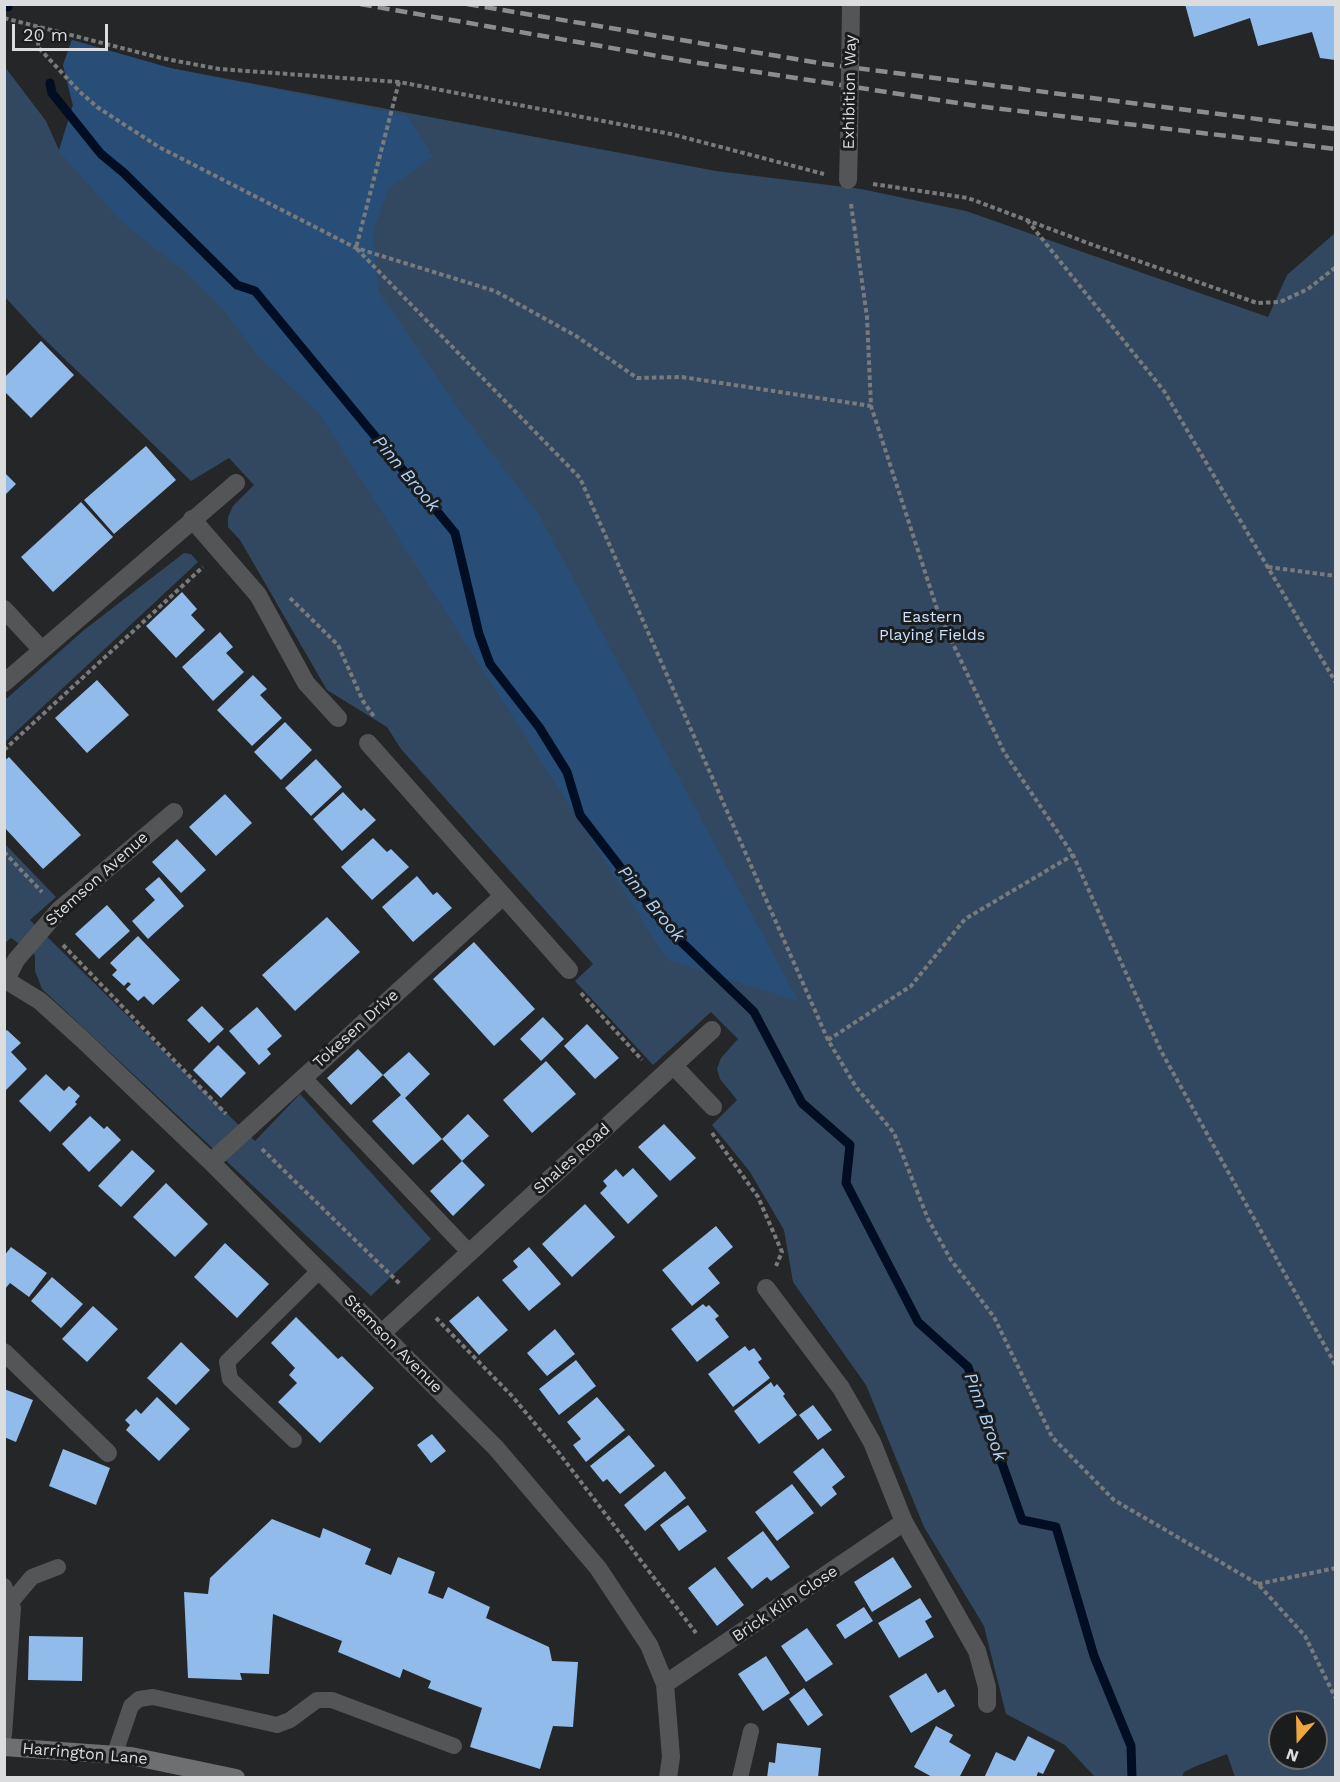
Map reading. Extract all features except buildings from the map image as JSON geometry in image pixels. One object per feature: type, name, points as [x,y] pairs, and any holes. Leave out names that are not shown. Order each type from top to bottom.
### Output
[{"type":"street","name":"Exhibition Way","points":[[848,180],[851,4]]},
{"type":"street","points":[[4,683],[236,483]]},
{"type":"street","points":[[192,519],[258,595],[306,683],[338,718]]},
{"type":"street","points":[[4,609],[41,649]]},
{"type":"street","points":[[368,743],[569,970]]},
{"type":"street","name":"Stemson Avenue","points":[[174,812],[59,910],[16,960],[5,980],[40,1001],[211,1162],[496,1448],[598,1568],[649,1645],[664,1684],[671,1757],[668,1778]]},
{"type":"street","name":"Tokesen Drive","points":[[211,1162],[502,897]]},
{"type":"street","name":"Shales Road","points":[[382,1333],[712,1030]]},
{"type":"street","points":[[674,1065],[713,1107]]},
{"type":"street","points":[[766,1288],[841,1388],[872,1442],[904,1522],[977,1651],[987,1687],[987,1704]]},
{"type":"street","points":[[4,1352],[108,1453]]},
{"type":"street","name":"Brick Kiln Close","points":[[664,1684],[904,1522]]},
{"type":"street","name":"Harrington Lane","points":[[4,1747],[115,1754],[236,1778]]},
{"type":"lane","points":[[303,1077],[470,1253]]},
{"type":"lane","points":[[294,1440],[230,1379],[227,1362],[319,1271]]},
{"type":"lane","points":[[11,1602],[32,1577],[58,1567]]},
{"type":"lane","points":[[4,1586],[13,1608],[4,1735]]},
{"type":"lane","points":[[115,1754],[131,1706],[139,1699],[153,1697],[277,1725],[290,1720],[317,1700],[332,1700],[454,1746]]},
{"type":"lane","points":[[740,1778],[751,1731]]},
{"type":"path","points":[[4,18],[161,58],[219,69],[399,82],[671,134],[848,180],[968,198],[1257,303],[1280,302],[1308,289],[1335,267]]},
{"type":"path","points":[[39,26],[38,47],[97,107],[159,147],[356,248],[495,291],[576,336],[638,378],[682,377],[871,406]]},
{"type":"path","points":[[356,248],[399,82]]},
{"type":"path","points":[[848,180],[867,317],[871,406],[938,612],[1004,752],[1073,855],[1161,1050],[1335,1366]]},
{"type":"path","points":[[1025,218],[1164,391],[1335,683]]},
{"type":"path","points":[[356,248],[580,478],[828,1040],[856,1087],[894,1134],[928,1219],[951,1260],[994,1317],[1052,1437],[1114,1500],[1258,1584],[1305,1636],[1335,1699]]},
{"type":"path","points":[[4,750],[219,552]]},
{"type":"path","points":[[1267,567],[1335,576]]},
{"type":"path","points":[[283,591],[338,645],[363,701],[380,725]]},
{"type":"path","points":[[4,852],[59,910]]},
{"type":"path","points":[[828,1040],[911,986],[965,919],[1073,855]]},
{"type":"path","points":[[44,926],[244,1132],[513,1397],[639,1555],[710,1654]]},
{"type":"path","points":[[1258,1584],[1335,1568]]},
{"type":"green space","name":"Eastern Playing Fields","points":[[72,40],[170,68],[716,171],[861,189],[966,211],[1268,317],[1287,275],[1335,233],[1335,1777],[1235,1777],[1227,1754],[1184,1772],[1182,1777],[1095,1777],[1065,1745],[1006,1714],[984,1626],[924,1527],[866,1385],[793,1282],[784,1230],[750,1172],[712,1125],[737,1100],[720,1079],[717,1069],[721,1058],[738,1039],[711,1012],[653,1065],[575,981],[593,964],[401,749],[387,727],[327,690],[240,540],[228,527],[228,517],[233,506],[254,485],[229,458],[191,481],[39,334],[5,297],[5,67],[46,121],[59,150],[73,105],[63,65]]},
{"type":"green space","points":[[184,553],[191,554],[198,562],[5,742],[5,700],[84,630]]},
{"type":"green space","points":[[5,844],[56,897],[30,920],[255,1141],[300,1094],[431,1239],[371,1296],[42,989],[35,971],[35,955],[11,938],[5,943]]},
{"type":"shaded area","points":[[72,40],[170,68],[407,116],[433,156],[388,189],[373,231],[378,291],[459,410],[539,515],[798,1001],[668,960],[319,413],[260,358],[226,313],[186,272],[123,223],[59,151],[73,105],[63,65]]},
{"type":"waterway","name":"Pinn Brook","points":[[50,83],[52,93],[101,154],[124,173],[237,285],[255,291],[455,533],[479,634],[490,664],[539,727],[567,772],[580,815],[667,928],[754,1012],[802,1103],[850,1145],[846,1183],[918,1322],[968,1367],[1022,1520],[1056,1527],[1094,1656],[1131,1746],[1132,1778]]},
{"type":"railway","points":[[360,4],[692,62],[977,106],[1336,149]]},
{"type":"railway","points":[[467,4],[825,64],[1336,129]]}]
